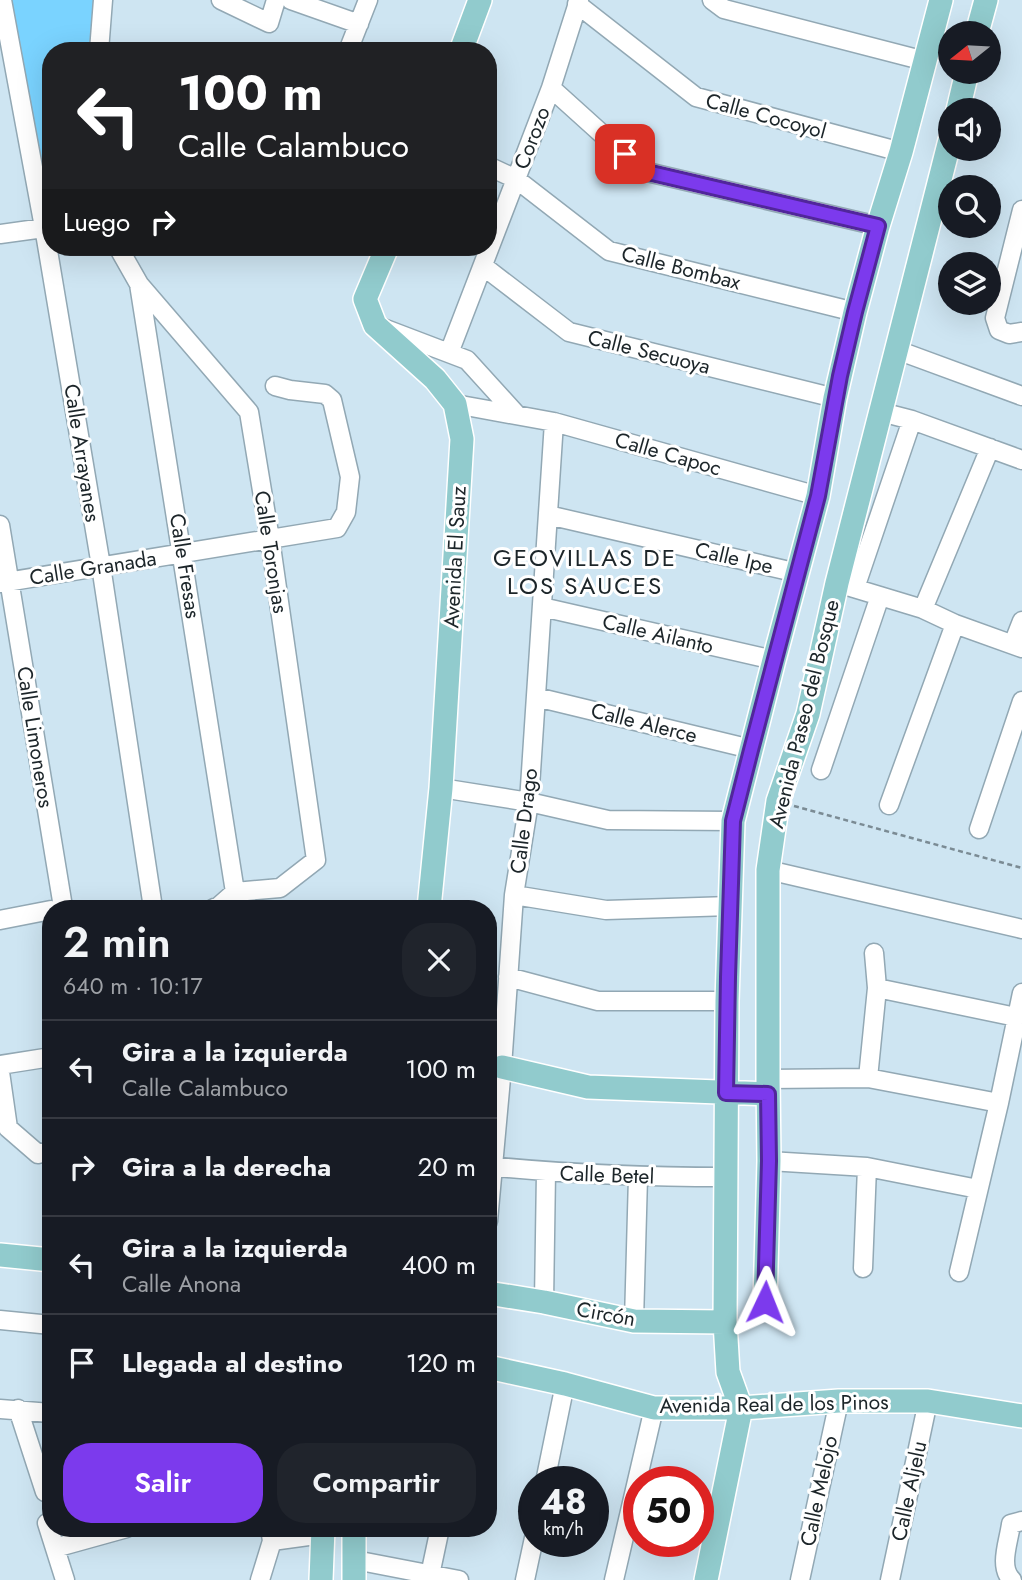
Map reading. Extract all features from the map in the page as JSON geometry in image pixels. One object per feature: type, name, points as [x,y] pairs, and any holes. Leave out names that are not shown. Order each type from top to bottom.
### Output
[{"type":"main road","points":[[464,42],[480,0]]},
{"type":"main road","name":"Avenida Paseo del Bosque","points":[[740,1408],[727,1372],[725,1322],[727,1001],[733,821],[818,496],[835,398],[855,312],[941,0]]},
{"type":"main road","points":[[980,21],[986,0]]},
{"type":"main road","name":"Avenida Paseo del Bosque","points":[[765,1302],[769,1161],[768,870],[778,801],[808,714],[846,586],[881,412],[944,161]]},
{"type":"main road","points":[[375,325],[365,299],[383,256]]},
{"type":"main road","name":"Avenida El Sauz","points":[[375,325],[435,379],[455,404],[462,439],[441,788],[430,900]]},
{"type":"main road","points":[[502,1067],[588,1087],[726,1093],[768,1087]]},
{"type":"main road","points":[[3,1254],[42,1259]]},
{"type":"main road","name":"Circón","points":[[497,1294],[634,1321],[725,1322]]},
{"type":"main road","name":"Avenida Real de los Pinos","points":[[497,1369],[654,1408],[740,1408],[839,1401],[928,1401],[1022,1416]]},
{"type":"main road","points":[[706,1580],[740,1408]]},
{"type":"main road","points":[[320,1580],[323,1537]]},
{"type":"main road","points":[[354,1537],[355,1570]]},
{"type":"street","name":"Calle Arrayanes","points":[[2,0],[42,197]]},
{"type":"street","points":[[100,42],[103,0]]},
{"type":"street","points":[[221,0],[269,23],[276,0]]},
{"type":"street","points":[[291,0],[359,24]]},
{"type":"street","points":[[352,42],[368,0]]},
{"type":"street","points":[[712,0],[724,9],[925,61]]},
{"type":"street","name":"Corozo","points":[[497,229],[551,88],[578,2]]},
{"type":"street","name":"Calle Cocoyol","points":[[578,2],[696,97],[901,152]]},
{"type":"street","points":[[551,88],[643,171],[878,226]]},
{"type":"street","name":"Calle Bombax","points":[[497,170],[516,179],[609,251],[855,312]]},
{"type":"street","points":[[1022,210],[995,318],[999,330],[1009,334],[1022,332]]},
{"type":"street","points":[[0,234],[42,228]]},
{"type":"street","name":"Calle Arrayanes","points":[[53,256],[152,900]]},
{"type":"street","name":"Calle Fresas","points":[[123,256],[139,284],[235,891]]},
{"type":"street","name":"Corozo","points":[[449,353],[486,256]]},
{"type":"street","name":"Calle Secuoya","points":[[483,265],[569,332],[835,398]]},
{"type":"street","name":"Calle Toronjas","points":[[139,284],[249,412],[270,539],[316,860],[280,888],[235,891]]},
{"type":"street","points":[[375,325],[467,360],[517,415]]},
{"type":"street","points":[[897,351],[1022,396]]},
{"type":"street","name":"Calle Granada","points":[[5,582],[337,528],[346,513],[351,477],[332,400],[326,394],[275,386]]},
{"type":"street","name":"Calle Capoc","points":[[455,404],[554,422],[818,496]]},
{"type":"street","points":[[881,412],[912,420],[1022,460]]},
{"type":"street","points":[[912,420],[846,586],[923,609],[955,624],[1018,646],[1022,621]]},
{"type":"street","name":"Calle Drago","points":[[497,1112],[514,895],[529,802],[554,422]]},
{"type":"street","points":[[923,609],[990,449]]},
{"type":"street","name":"Calle Ipe","points":[[548,515],[798,573]]},
{"type":"street","name":"Calle Limoneros","points":[[0,525],[5,582],[61,900]]},
{"type":"street","points":[[821,770],[880,596]]},
{"type":"street","name":"Calle Ailanto","points":[[542,607],[774,660]]},
{"type":"street","points":[[889,804],[955,624]]},
{"type":"street","name":"Calle Alerce","points":[[536,697],[751,750]]},
{"type":"street","points":[[979,829],[1022,701]]},
{"type":"street","points":[[441,788],[529,802],[608,820],[733,821]]},
{"type":"street","points":[[768,870],[1022,929]]},
{"type":"street","points":[[225,900],[235,891]]},
{"type":"street","points":[[514,895],[606,910],[730,905]]},
{"type":"street","points":[[0,920],[42,912]]},
{"type":"street","points":[[868,1078],[877,988],[874,953]]},
{"type":"street","points":[[508,977],[598,1001],[727,1001]]},
{"type":"street","points":[[877,988],[1016,1017]]},
{"type":"street","points":[[959,1272],[1022,992]]},
{"type":"street","points":[[0,1065],[42,1058]]},
{"type":"street","points":[[0,1072],[8,1128],[38,1154],[42,1153]]},
{"type":"street","points":[[768,1087],[868,1078],[999,1103]]},
{"type":"street","points":[[769,1161],[867,1167],[978,1189]]},
{"type":"street","name":"Calle Betel","points":[[497,1167],[638,1177],[725,1177]]},
{"type":"street","points":[[863,1268],[867,1167]]},
{"type":"street","points":[[544,1302],[546,1172]]},
{"type":"street","points":[[634,1321],[638,1177]]},
{"type":"street","points":[[0,1320],[42,1324]]},
{"type":"street","points":[[548,1466],[565,1384]]},
{"type":"street","name":"Calle Melojo","points":[[800,1580],[839,1401]]},
{"type":"street","name":"Calle Aljelu","points":[[890,1580],[928,1401]]},
{"type":"street","points":[[614,1580],[654,1408]]},
{"type":"street","points":[[0,1409],[42,1412]]},
{"type":"street","points":[[18,1409],[42,1461]]},
{"type":"street","points":[[1012,1580],[1004,1568],[1012,1524],[1022,1521]]},
{"type":"street","points":[[51,1537],[65,1580]]},
{"type":"street","points":[[55,1548],[95,1537]]},
{"type":"street","points":[[260,1580],[271,1537]]},
{"type":"street","points":[[430,1575],[438,1537]]},
{"type":"street","points":[[525,1580],[530,1557]]},
{"type":"street","points":[[355,1570],[430,1575],[459,1580]]},
{"type":"path","points":[[778,801],[1022,868]]},
{"type":"shaded area","points":[[10,0],[99,0],[97,42],[42,42],[42,162]]},
{"type":"district","name":"GEOVILLAS DE LOS SAUCES","points":[[585,571]]},
{"type":"route","points":[[625,154],[643,171],[878,226],[835,398],[818,496],[733,821],[726,1093],[768,1094],[765,1302]]}]
